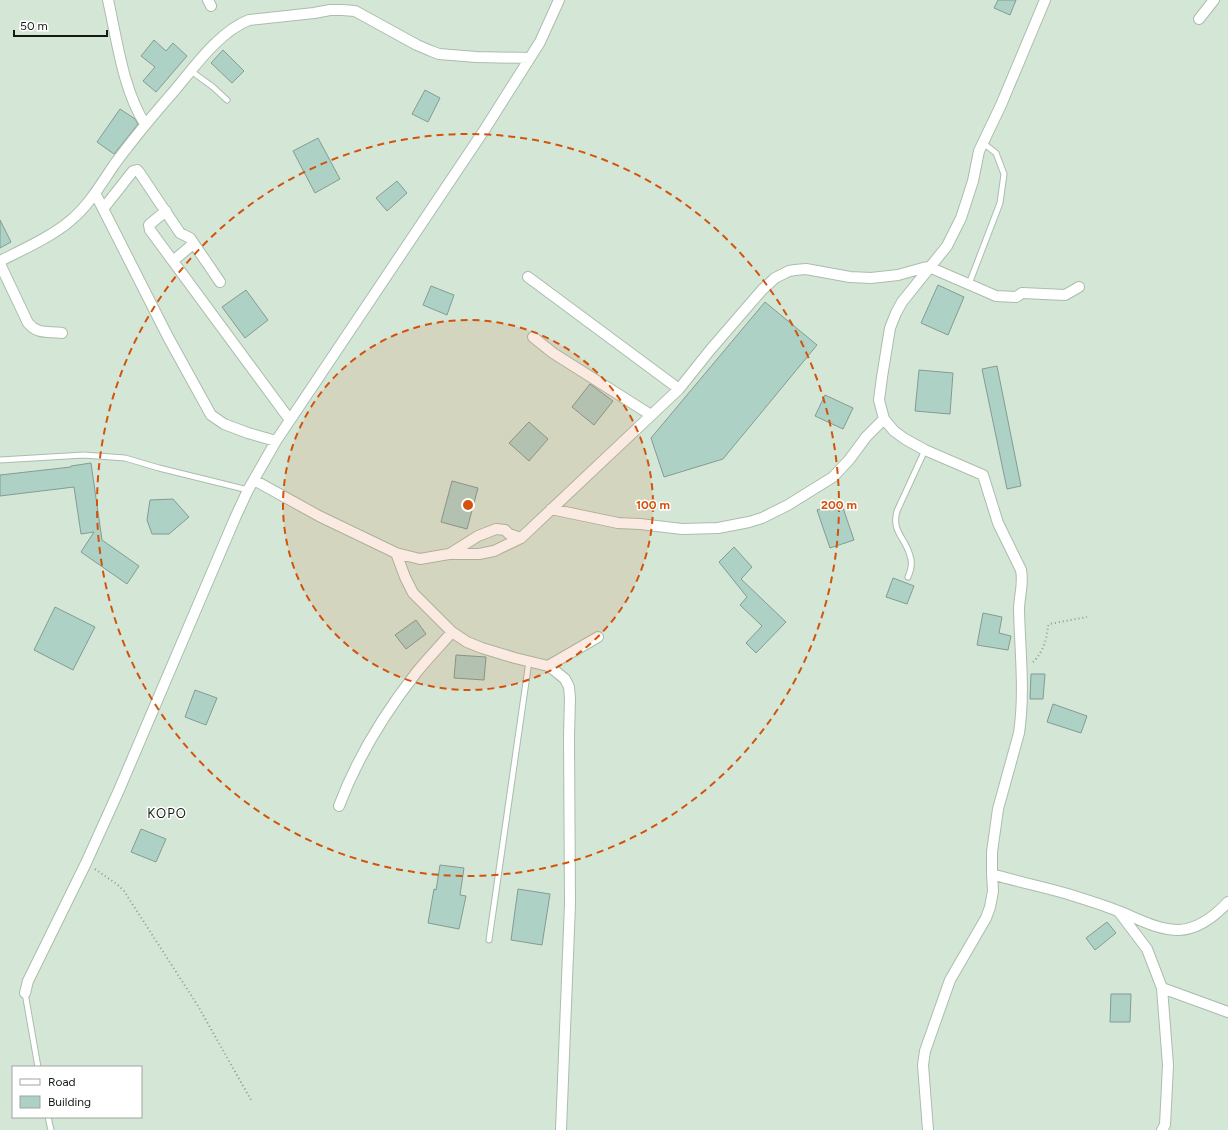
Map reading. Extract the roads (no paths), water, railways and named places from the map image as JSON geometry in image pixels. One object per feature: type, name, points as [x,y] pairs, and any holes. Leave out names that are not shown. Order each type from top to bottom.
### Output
[{"type":"street","points":[[108,0],[127,85],[136,108],[145,124]]},
{"type":"street","points":[[25,993],[28,981],[86,863],[119,790],[169,675],[234,518],[248,490],[276,441],[480,136],[530,58],[546,30],[559,0]]},
{"type":"street","points":[[926,1130],[923,1065],[925,1050],[950,980],[986,918],[993,891],[992,852],[998,809],[1020,734],[1022,675],[1019,608],[1022,576],[1021,570],[998,523],[983,475],[905,440],[884,419],[879,400],[890,328],[896,313],[902,302],[947,246],[961,218],[973,181],[979,151],[1045,0]]},
{"type":"street","points":[[1199,18],[1214,0]]},
{"type":"street","points":[[0,260],[32,245],[75,217],[95,193],[145,124],[212,47],[239,24],[249,20],[342,10],[355,11],[421,47],[439,54],[530,58]]},
{"type":"street","points":[[103,209],[133,171],[137,170],[144,178],[181,234],[190,238],[220,282]]},
{"type":"street","points":[[95,193],[168,337],[211,415],[224,424],[276,441]]},
{"type":"street","points":[[166,211],[149,225],[150,230],[290,420]]},
{"type":"street","points":[[173,261],[193,244]]},
{"type":"street","points":[[0,264],[28,323],[36,330],[62,332]]},
{"type":"street","points":[[254,480],[319,516],[396,553],[420,559],[449,554],[486,553],[499,549],[520,538],[678,389],[762,290],[775,278],[789,271],[806,269],[850,277],[871,278],[898,275],[930,267],[996,296],[1016,297],[1022,293],[1065,295],[1079,286]]},
{"type":"street","points":[[528,276],[678,389]]},
{"type":"street","points":[[533,337],[553,353],[651,415]]},
{"type":"street","points":[[551,509],[618,523],[682,529],[718,528],[749,522],[762,518],[788,505],[833,477],[849,460],[866,436],[884,419]]},
{"type":"street","points":[[449,554],[478,536],[496,529],[505,530],[509,534],[520,538]]},
{"type":"street","points":[[396,553],[413,593],[452,632],[467,642],[482,648],[548,666],[565,679],[569,688],[570,904],[561,1130]]},
{"type":"street","points":[[339,806],[349,779],[360,757],[383,719],[416,673],[452,632]]},
{"type":"street","points":[[548,666],[598,637]]},
{"type":"street","points":[[992,874],[1051,889],[1158,926],[1178,930],[1189,929],[1204,922],[1228,902]]},
{"type":"street","points":[[1118,911],[1147,949],[1162,988],[1168,1065],[1164,1125],[1162,1130]]},
{"type":"street","points":[[1162,988],[1228,1012]]},
{"type":"lane","points":[[191,71],[213,87],[227,100]]},
{"type":"lane","points":[[969,284],[1000,203],[1004,174],[996,153],[983,143]]},
{"type":"lane","points":[[908,577],[911,567],[911,556],[897,530],[895,518],[925,450]]},
{"type":"lane","points":[[0,460],[84,455],[125,458],[248,490]]},
{"type":"lane","points":[[488,940],[529,661]]},
{"type":"lane","points":[[25,993],[38,1066]]},
{"type":"lane","points":[[48,1118],[51,1130]]},
{"type":"district","name":"KOPO","points":[[167,813]]}]
